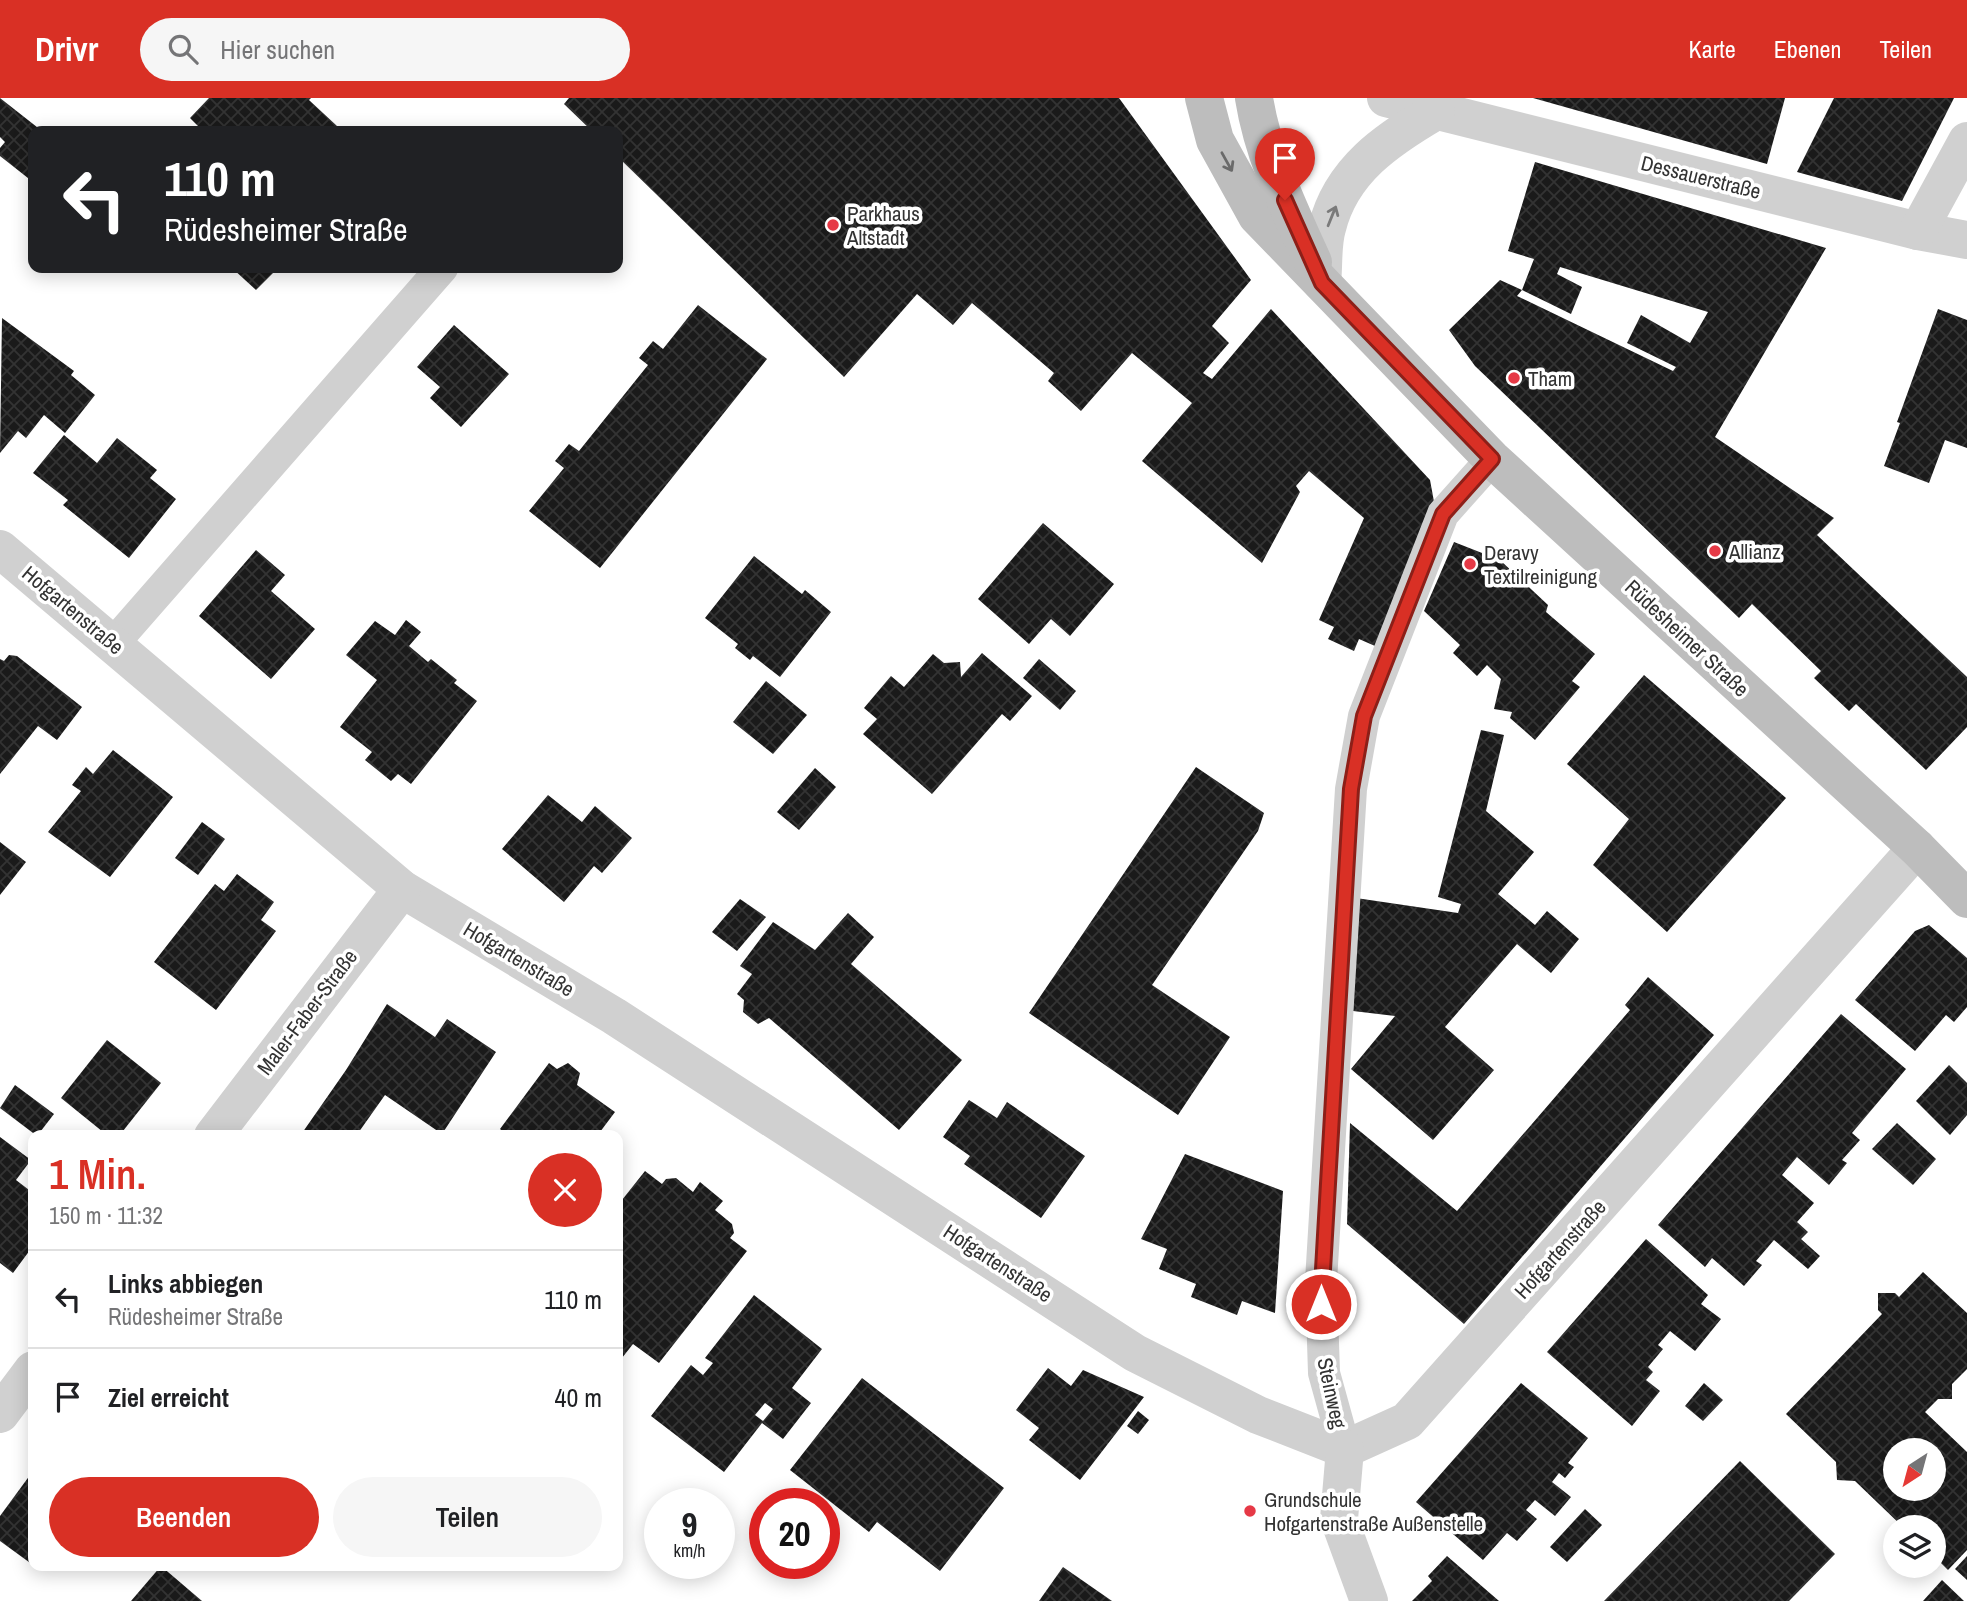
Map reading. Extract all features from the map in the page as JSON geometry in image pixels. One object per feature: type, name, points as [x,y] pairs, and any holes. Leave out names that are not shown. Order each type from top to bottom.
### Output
[{"type":"street","name":"Rüdesheimer Straße","points":[[1204,98],[1215,140],[1257,216],[1492,459],[1916,848],[1967,899]]},
{"type":"street","name":"Rüdesheimer Straße","points":[[1254,98],[1259,125],[1285,200],[1322,283]]},
{"type":"street","name":"Dessauerstraße","points":[[1386,98],[1918,231],[1967,240]]},
{"type":"street","points":[[1322,283],[1326,229],[1345,188],[1364,161],[1389,139],[1436,111]]},
{"type":"street","points":[[1918,231],[1967,141]]},
{"type":"street","name":"Hofgartenstraße","points":[[0,549],[402,889],[614,1016],[1135,1353],[1258,1415],[1345,1448],[1407,1421],[1916,848]]},
{"type":"street","name":"Maler-Faber-Straße","points":[[218,1130],[402,889]]},
{"type":"street","points":[[0,1413],[28,1377]]},
{"type":"street","name":"Steinweg","points":[[1345,1448],[1339,1518],[1369,1601]]},
{"type":"lane","points":[[113,644],[438,273]]},
{"type":"lane","name":"Steinweg","points":[[1345,1448],[1324,1373],[1321,1281],[1351,789],[1364,716],[1443,514],[1492,459]]},
{"type":"building","points":[[0,98],[36,126],[28,126],[28,178],[0,156],[0,148],[5,142],[0,137]]},
{"type":"building","points":[[209,98],[311,98],[309,100],[337,126],[198,126],[190,118]]},
{"type":"building","points":[[569,98],[1119,98],[1251,280],[1212,326],[1229,343],[1203,373],[1212,379],[1271,309],[1430,480],[1435,507],[1375,646],[1359,639],[1354,651],[1328,639],[1334,627],[1319,620],[1364,518],[1309,471],[1296,486],[1300,492],[1262,563],[1142,461],[1192,403],[1132,353],[1081,411],[1048,381],[1054,373],[972,303],[953,325],[917,294],[844,377],[623,162],[623,126],[587,126],[564,104]]},
{"type":"building","points":[[1533,98],[1785,98],[1767,164]]},
{"type":"building","points":[[1834,98],[1954,98],[1902,201],[1797,172]]},
{"type":"building","points":[[1535,162],[1826,248],[1715,437],[1834,518],[1817,535],[1967,677],[1967,727],[1926,770],[1856,704],[1849,711],[1814,678],[1821,671],[1752,604],[1739,618],[1475,366],[1449,330],[1500,280],[1522,290],[1534,259],[1508,251]],"holes":[[[1560,267],[1708,312],[1690,343],[1641,315],[1627,343],[1676,367],[1673,371],[1517,296],[1522,290],[1571,314],[1582,287],[1557,274]]]},
{"type":"building","points":[[237,273],[273,273],[256,290]]},
{"type":"building","points":[[698,305],[767,359],[600,568],[529,511],[564,468],[555,461],[569,444],[579,451],[648,365],[639,358],[653,341],[663,349]]},
{"type":"building","points":[[1938,309],[1967,320],[1967,448],[1945,440],[1929,483],[1884,466]]},
{"type":"building","points":[[2,318],[74,371],[71,375],[95,395],[65,433],[44,415],[26,438],[18,431],[0,453]]},
{"type":"building","points":[[454,325],[509,374],[461,427],[430,398],[440,387],[417,367]]},
{"type":"building","points":[[64,435],[97,463],[117,438],[157,470],[150,478],[176,499],[129,558],[63,505],[68,500],[33,473]]},
{"type":"building","points":[[1043,523],[1114,584],[1070,636],[1051,619],[1029,644],[978,599]]},
{"type":"building","points":[[1454,542],[1500,560],[1548,605],[1546,612],[1595,654],[1572,681],[1580,687],[1535,740],[1510,718],[1512,712],[1494,709],[1501,679],[1487,665],[1477,676],[1453,653],[1460,645],[1424,611]]},
{"type":"building","points":[[256,550],[285,575],[271,591],[315,629],[271,679],[199,616]]},
{"type":"building","points":[[754,556],[802,594],[805,590],[831,612],[780,677],[753,656],[750,660],[735,648],[738,644],[705,618]]},
{"type":"building","points":[[406,620],[421,632],[409,646],[428,662],[431,659],[457,680],[454,683],[477,701],[411,784],[398,774],[391,781],[365,760],[372,752],[340,727],[377,680],[346,655],[375,621],[395,635]]},
{"type":"building","points":[[982,653],[1032,696],[1010,721],[1002,714],[932,794],[863,734],[877,719],[864,708],[891,676],[904,687],[933,654],[944,663],[960,662],[961,677]]},
{"type":"building","points":[[9,655],[17,656],[82,707],[57,740],[38,726],[0,774],[0,659],[4,661]]},
{"type":"building","points":[[1039,659],[1076,691],[1060,710],[1023,678]]},
{"type":"building","points":[[1644,675],[1786,798],[1667,932],[1593,865],[1629,819],[1567,764]]},
{"type":"building","points":[[766,681],[807,715],[773,754],[733,722]]},
{"type":"building","points":[[1481,730],[1504,735],[1486,811],[1534,852],[1498,894],[1535,925],[1547,911],[1579,939],[1551,973],[1517,944],[1445,1027],[1494,1070],[1433,1140],[1351,1069],[1395,1016],[1353,1011],[1356,898],[1458,913],[1461,904],[1438,897]]},
{"type":"building","points":[[113,750],[173,797],[110,877],[48,832],[81,791],[72,785],[86,767],[93,774]]},
{"type":"building","points":[[1196,767],[1264,813],[1258,831],[1152,985],[1230,1037],[1178,1115],[1029,1013]]},
{"type":"building","points":[[815,768],[836,787],[799,830],[777,812]]},
{"type":"building","points":[[548,795],[582,822],[595,806],[632,838],[602,873],[594,866],[564,902],[502,849]]},
{"type":"building","points":[[202,822],[225,839],[198,875],[175,858]]},
{"type":"building","points":[[0,842],[26,862],[0,895]]},
{"type":"building","points":[[237,874],[274,902],[261,920],[276,931],[216,1010],[154,962],[215,884],[224,891]]},
{"type":"building","points":[[740,899],[766,917],[737,951],[712,932]]},
{"type":"building","points":[[848,913],[874,937],[851,964],[962,1060],[899,1130],[769,1018],[758,1024],[743,1012],[744,1000],[737,994],[752,974],[740,966],[773,922],[815,950]]},
{"type":"building","points":[[1929,925],[1967,958],[1967,1007],[1954,1022],[1946,1015],[1915,1051],[1855,1000],[1915,931]]},
{"type":"building","points":[[1648,977],[1714,1035],[1464,1324],[1347,1224],[1350,1123],[1457,1211],[1630,1010],[1625,1005]]},
{"type":"building","points":[[387,1004],[435,1037],[447,1019],[496,1052],[445,1130],[436,1130],[385,1095],[360,1130],[304,1130]]},
{"type":"building","points":[[1841,1014],[1906,1069],[1852,1133],[1860,1140],[1842,1160],[1847,1163],[1829,1185],[1797,1157],[1782,1175],[1814,1203],[1797,1222],[1808,1232],[1801,1239],[1820,1256],[1808,1269],[1774,1240],[1756,1261],[1762,1265],[1744,1286],[1712,1258],[1705,1267],[1658,1225]]},
{"type":"building","points":[[107,1040],[161,1083],[124,1130],[101,1130],[61,1098]]},
{"type":"building","points":[[549,1063],[557,1069],[568,1063],[580,1073],[577,1085],[615,1112],[602,1130],[500,1129]]},
{"type":"building","points":[[1949,1065],[1967,1083],[1967,1115],[1950,1135],[1916,1101]]},
{"type":"building","points":[[15,1085],[54,1114],[42,1130],[29,1130],[0,1108]]},
{"type":"building","points":[[969,1100],[997,1118],[1007,1102],[1085,1156],[1041,1218],[964,1164],[970,1156],[943,1137]]},
{"type":"building","points":[[1897,1123],[1936,1159],[1913,1185],[1872,1149]]},
{"type":"building","points":[[0,1137],[28,1158],[28,1164],[16,1180],[28,1189],[28,1253],[13,1273],[0,1263]]},
{"type":"building","points":[[1185,1154],[1283,1191],[1275,1313],[1242,1301],[1237,1315],[1191,1297],[1196,1284],[1159,1269],[1167,1249],[1141,1239]]},
{"type":"building","points":[[645,1171],[662,1184],[666,1179],[676,1178],[693,1192],[700,1182],[723,1201],[715,1210],[732,1224],[734,1233],[730,1238],[747,1251],[659,1363],[633,1344],[623,1357],[623,1199]]},
{"type":"building","points":[[1646,1239],[1708,1295],[1701,1304],[1721,1319],[1695,1351],[1670,1331],[1658,1345],[1663,1349],[1648,1367],[1653,1372],[1646,1380],[1660,1391],[1632,1426],[1547,1352]]},
{"type":"building","points":[[1923,1272],[1967,1313],[1967,1369],[1952,1384],[1952,1399],[1938,1399],[1925,1412],[1967,1452],[1967,1550],[1948,1570],[1946,1515],[1890,1515],[1855,1481],[1837,1480],[1836,1462],[1786,1414],[1882,1314],[1878,1310],[1878,1293],[1895,1293],[1899,1297]]},
{"type":"building","points":[[754,1295],[822,1349],[792,1388],[811,1403],[783,1439],[762,1423],[724,1472],[651,1416],[691,1365],[703,1375],[713,1363],[705,1358]],"holes":[[[765,1403],[773,1409],[763,1421],[755,1415]]]},
{"type":"building","points":[[1048,1368],[1071,1386],[1083,1370],[1144,1397],[1080,1480],[1029,1440],[1039,1428],[1016,1410]]},
{"type":"building","points":[[862,1378],[1004,1488],[940,1571],[877,1522],[869,1532],[840,1509],[840,1488],[813,1488],[790,1470]]},
{"type":"building","points":[[1521,1383],[1588,1438],[1568,1463],[1574,1467],[1565,1478],[1559,1473],[1552,1482],[1571,1497],[1555,1516],[1535,1500],[1526,1510],[1537,1519],[1517,1541],[1507,1533],[1483,1560],[1416,1502]]},
{"type":"building","points":[[1704,1383],[1723,1400],[1703,1421],[1685,1406]]},
{"type":"building","points":[[1138,1411],[1149,1420],[1138,1434],[1127,1426]]},
{"type":"building","points":[[1740,1461],[1835,1554],[1789,1601],[1604,1601]]},
{"type":"building","points":[[28,1478],[28,1561],[0,1541],[0,1516]]},
{"type":"building","points":[[1585,1509],[1602,1525],[1567,1562],[1550,1547]]},
{"type":"building","points":[[1447,1556],[1499,1601],[1412,1601],[1432,1581],[1428,1576]]},
{"type":"building","points":[[1967,1556],[1967,1580],[1955,1569]]},
{"type":"building","points":[[1063,1567],[1112,1601],[1039,1601]]},
{"type":"building","points":[[157,1571],[167,1571],[202,1601],[131,1601]]},
{"type":"building","points":[[1942,1580],[1964,1601],[1923,1601]]},
{"type":"place","name":"Parkhaus Altstadt","points":[[833,225]]},
{"type":"place","name":"Tham","points":[[1514,378]]},
{"type":"place","name":"Allianz","points":[[1715,551]]},
{"type":"place","name":"Deravy Textilreinigung","points":[[1470,564]]},
{"type":"place","name":"Grundschule Hofgartenstraße Außenstelle","points":[[1250,1511]]},
{"type":"route","points":[[1285,200],[1322,283],[1492,459],[1443,514],[1364,716],[1351,789],[1321,1304]]}]
